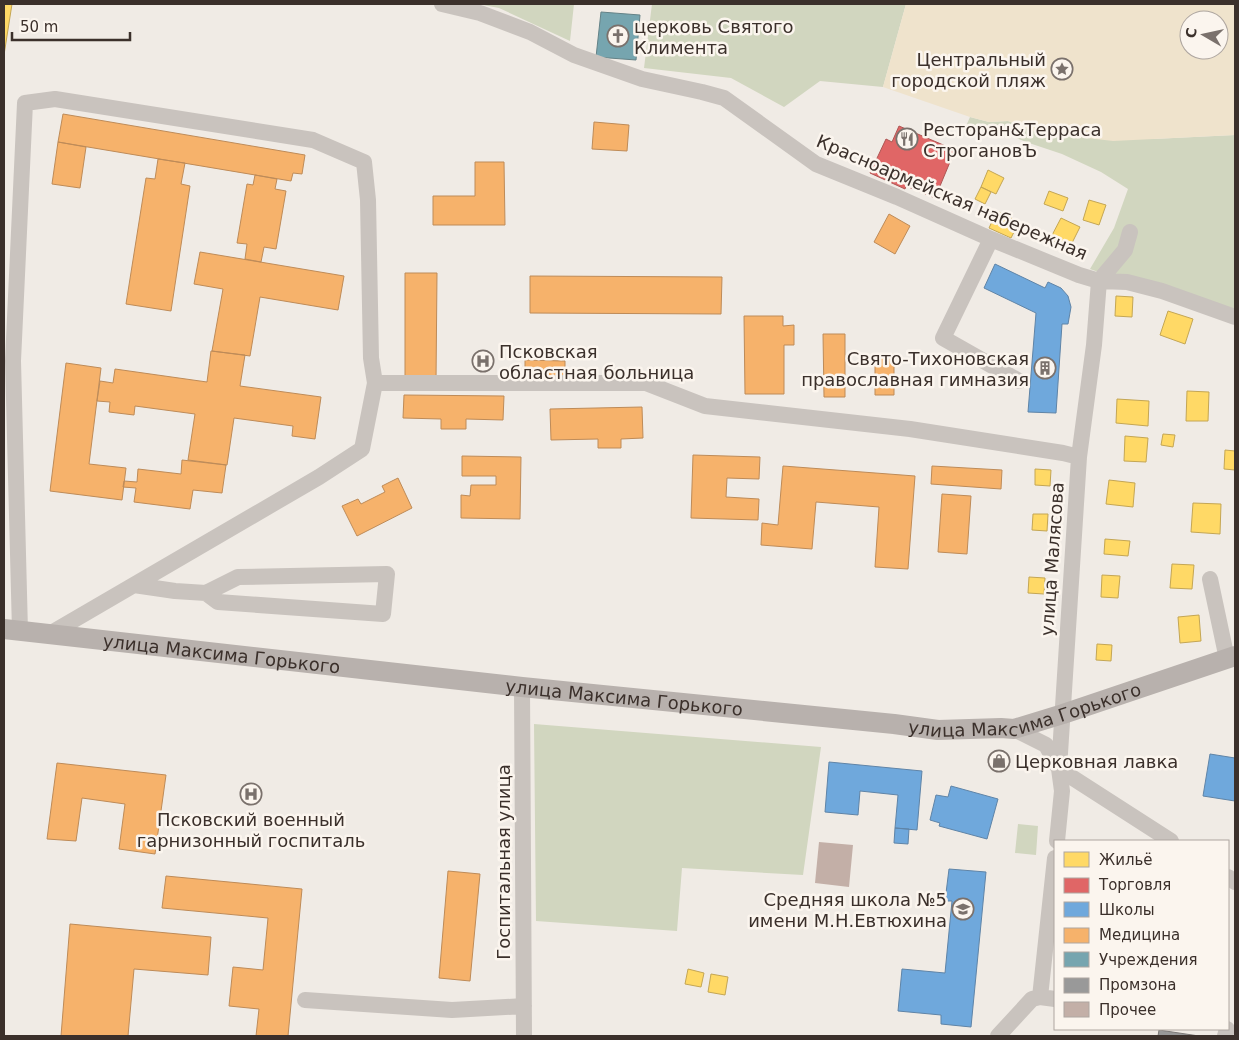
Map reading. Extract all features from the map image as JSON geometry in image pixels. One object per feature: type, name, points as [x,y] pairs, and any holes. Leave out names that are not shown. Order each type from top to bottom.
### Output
[{"type":"main road","name":"улица Максима Горького","points":[[12,630],[522,687],[938,730],[1014,729],[1231,657]]},
{"type":"street","name":"Красноармейская набережная","points":[[442,4],[480,14],[530,32],[574,55],[642,79],[724,98],[816,164],[897,196],[991,239],[1079,275],[1099,281],[1127,282],[1162,291],[1235,317]]},
{"type":"street","points":[[12,630],[9,421],[12,362],[9,347],[25,103],[55,98],[313,140],[364,162],[368,200],[372,358],[375,383],[362,449],[319,477],[48,634]]},
{"type":"street","points":[[1099,281],[1106,270],[1125,250],[1130,232]]},
{"type":"street","points":[[991,239],[944,338],[1019,381]]},
{"type":"street","name":"улица Малясова","points":[[1057,840],[1062,791],[1059,769],[1079,457],[1094,345],[1099,281]]},
{"type":"street","points":[[375,383],[646,383],[705,406],[910,429],[1079,457]]},
{"type":"street","points":[[134,584],[175,591],[206,593],[238,577],[387,574],[383,614],[218,602],[206,593]]},
{"type":"street","points":[[1210,580],[1231,657]]},
{"type":"street","name":"Госпитальная улица","points":[[522,687],[524,1036]]},
{"type":"street","points":[[1014,729],[1046,745],[1059,769],[1169,840]]},
{"type":"street","points":[[998,1036],[1032,999],[1048,998],[1054,878]]},
{"type":"street","points":[[305,1000],[452,1010],[524,1006]]},
{"type":"green space","points":[[478,4],[574,4],[570,41],[499,8]]},
{"type":"green space","points":[[652,4],[906,4],[883,87],[820,81],[784,107],[731,78],[644,68]]},
{"type":"green space","points":[[970,117],[989,122],[1008,121],[1036,132],[1153,139],[1235,135],[1235,321],[1090,269],[1114,228],[1128,189],[1101,172],[1062,154],[996,130],[964,131]]},
{"type":"green space","points":[[534,724],[821,747],[803,875],[682,868],[677,931],[536,921]]},
{"type":"green space","points":[[1018,824],[1038,826],[1036,855],[1015,853]]},
{"type":"sand","name":"Центральный городской пляж","points":[[906,4],[1235,4],[1235,135],[1113,141],[1036,132],[1008,121],[989,122],[883,87]]},
{"type":"building: Жильё","points":[[4,4],[12,4],[4,55]]},
{"type":"building: Жильё","points":[[988,170],[1004,178],[996,194],[981,187]]},
{"type":"building: Жильё","points":[[981,187],[991,192],[985,204],[975,199]]},
{"type":"building: Жильё","points":[[1049,191],[1068,198],[1063,211],[1044,204]]},
{"type":"building: Жильё","points":[[1089,200],[1106,205],[1099,225],[1083,220]]},
{"type":"building: Жильё","points":[[997,211],[1019,222],[1011,238],[989,228]]},
{"type":"building: Жильё","points":[[1061,218],[1080,227],[1069,249],[1050,239]]},
{"type":"building: Жильё","points":[[1116,296],[1133,297],[1132,317],[1115,316]]},
{"type":"building: Жильё","points":[[1168,311],[1193,319],[1185,344],[1160,335]]},
{"type":"building: Жильё","points":[[1187,391],[1209,392],[1208,421],[1186,421]]},
{"type":"building: Жильё","points":[[1117,399],[1149,401],[1148,426],[1116,423]]},
{"type":"building: Жильё","points":[[1163,434],[1175,435],[1173,447],[1161,445]]},
{"type":"building: Жильё","points":[[1125,436],[1148,438],[1146,462],[1124,461]]},
{"type":"building: Жильё","points":[[1225,450],[1235,451],[1235,470],[1224,469]]},
{"type":"building: Жильё","points":[[1035,469],[1051,470],[1050,486],[1035,485]]},
{"type":"building: Жильё","points":[[1109,480],[1135,483],[1133,507],[1106,504]]},
{"type":"building: Жильё","points":[[1193,503],[1221,504],[1220,534],[1191,532]]},
{"type":"building: Жильё","points":[[1033,514],[1048,514],[1047,531],[1032,530]]},
{"type":"building: Жильё","points":[[1105,539],[1130,541],[1128,556],[1104,554]]},
{"type":"building: Жильё","points":[[1172,564],[1194,565],[1192,589],[1170,588]]},
{"type":"building: Жильё","points":[[1102,575],[1120,576],[1118,598],[1101,597]]},
{"type":"building: Жильё","points":[[1029,577],[1045,578],[1044,594],[1028,593]]},
{"type":"building: Жильё","points":[[1199,615],[1201,641],[1180,643],[1178,617]]},
{"type":"building: Жильё","points":[[1097,644],[1112,645],[1111,661],[1096,660]]},
{"type":"building: Жильё","points":[[688,969],[704,973],[701,987],[685,984]]},
{"type":"building: Жильё","points":[[711,974],[728,977],[725,995],[708,992]]},
{"type":"building: Торговля","points":[[899,126],[955,150],[935,198],[906,186],[905,189],[870,173],[886,139],[892,142]]},
{"type":"building: Школы","name":"Свято-Тихоновская православная гимназия","points":[[995,264],[1045,288],[1048,282],[1061,288],[1068,296],[1071,307],[1068,324],[1062,324],[1056,413],[1028,412],[1036,313],[984,288]]},
{"type":"building: Школы","points":[[1210,754],[1235,758],[1235,801],[1203,796]]},
{"type":"building: Школы","points":[[829,762],[922,771],[917,830],[895,828],[898,795],[860,791],[858,815],[825,812]]},
{"type":"building: Школы","points":[[951,786],[998,799],[987,839],[939,826],[940,823],[930,820],[936,795],[948,797]]},
{"type":"building: Школы","points":[[895,828],[909,829],[908,844],[894,843]]},
{"type":"building: Школы","points":[[949,869],[986,872],[971,1027],[941,1024],[941,1015],[898,1011],[902,969],[945,973],[952,901],[945,901]]},
{"type":"building: Медицина","points":[[63,114],[305,155],[302,174],[293,173],[291,181],[58,142]]},
{"type":"building: Медицина","points":[[594,122],[629,125],[627,151],[592,149]]},
{"type":"building: Медицина","points":[[58,142],[86,147],[80,188],[52,184]]},
{"type":"building: Медицина","points":[[158,159],[185,163],[181,184],[190,186],[171,311],[126,304],[146,178],[155,179]]},
{"type":"building: Медицина","points":[[475,162],[504,162],[505,225],[433,225],[433,196],[475,196]]},
{"type":"building: Медицина","points":[[255,175],[277,179],[275,189],[286,191],[276,249],[264,247],[261,262],[245,259],[247,244],[237,243],[247,184],[253,185]]},
{"type":"building: Медицина","points":[[889,214],[910,226],[895,254],[874,242]]},
{"type":"building: Медицина","points":[[200,252],[344,276],[338,310],[260,297],[250,356],[212,351],[223,289],[194,284]]},
{"type":"building: Медицина","points":[[405,273],[437,273],[436,381],[405,381]]},
{"type":"building: Медицина","points":[[530,276],[722,277],[721,314],[530,313]]},
{"type":"building: Медицина","points":[[744,316],[783,316],[783,326],[794,325],[794,345],[784,345],[784,394],[745,394]]},
{"type":"building: Медицина","points":[[823,334],[845,334],[845,397],[824,397]]},
{"type":"building: Медицина","points":[[211,351],[245,355],[240,386],[321,397],[315,439],[292,436],[293,426],[234,418],[227,465],[188,460],[195,414],[135,406],[134,415],[109,412],[110,402],[97,401],[100,381],[113,383],[115,369],[207,382]]},
{"type":"building: Медицина","points":[[875,354],[894,354],[894,395],[875,395]]},
{"type":"building: Медицина","points":[[525,360],[565,361],[565,380],[525,380]]},
{"type":"building: Медицина","points":[[66,363],[101,368],[89,464],[126,468],[122,500],[50,491]]},
{"type":"building: Медицина","points":[[404,395],[504,396],[503,420],[466,419],[466,429],[441,429],[441,419],[403,418]]},
{"type":"building: Медицина","points":[[642,407],[643,438],[621,439],[621,448],[598,448],[598,439],[551,440],[550,409]]},
{"type":"building: Медицина","points":[[693,455],[760,457],[759,479],[727,478],[726,497],[759,499],[758,520],[691,518]]},
{"type":"building: Медицина","points":[[462,456],[521,457],[520,519],[461,518],[461,495],[470,496],[471,485],[496,485],[496,476],[462,476]]},
{"type":"building: Медицина","points":[[182,460],[226,465],[222,493],[193,490],[190,509],[134,502],[136,488],[123,487],[124,481],[137,482],[138,469],[181,474]]},
{"type":"building: Медицина","points":[[783,466],[915,476],[908,569],[875,567],[879,507],[816,502],[812,549],[761,545],[762,523],[778,525]]},
{"type":"building: Медицина","points":[[932,466],[1002,470],[1001,489],[931,484]]},
{"type":"building: Медицина","points":[[398,478],[412,508],[357,536],[342,506],[358,499],[361,504],[385,492],[382,486]]},
{"type":"building: Медицина","points":[[942,494],[971,496],[967,554],[938,552]]},
{"type":"building: Медицина","points":[[57,763],[166,775],[155,854],[119,849],[125,804],[82,798],[76,841],[47,839]]},
{"type":"building: Медицина","points":[[448,871],[480,874],[470,981],[439,978]]},
{"type":"building: Медицина","points":[[166,876],[302,889],[288,1036],[256,1036],[259,1009],[229,1006],[233,967],[263,970],[268,918],[162,908]]},
{"type":"building: Медицина","points":[[70,924],[211,937],[208,975],[134,969],[128,1036],[61,1036]]},
{"type":"building: Учреждения","name":"церковь Святого Климента","points":[[601,12],[640,15],[636,60],[596,57]]},
{"type":"building: Промзона","points":[[1159,1030],[1199,1036],[1158,1036]]},
{"type":"building: Прочее","points":[[819,842],[853,845],[849,887],[815,883]]},
{"type":"place","name":"церковь Святого Климента","points":[[618,36]]},
{"type":"place","name":"Центральный городской пляж","points":[[1062,69]]},
{"type":"place","name":"Ресторан&Терраса СтрогановЪ","points":[[907,139]]},
{"type":"place","name":"Псковская областная больница","points":[[483,361]]},
{"type":"place","name":"Свято-Тихоновская православная гимназия","points":[[1045,368]]},
{"type":"place","name":"Церковная лавка","points":[[999,761]]},
{"type":"place","name":"Псковский военный гарнизонный госпиталь","points":[[251,794]]},
{"type":"place","name":"Средняя школа №5 имени М.Н.Евтюхина","points":[[963,909]]}]
